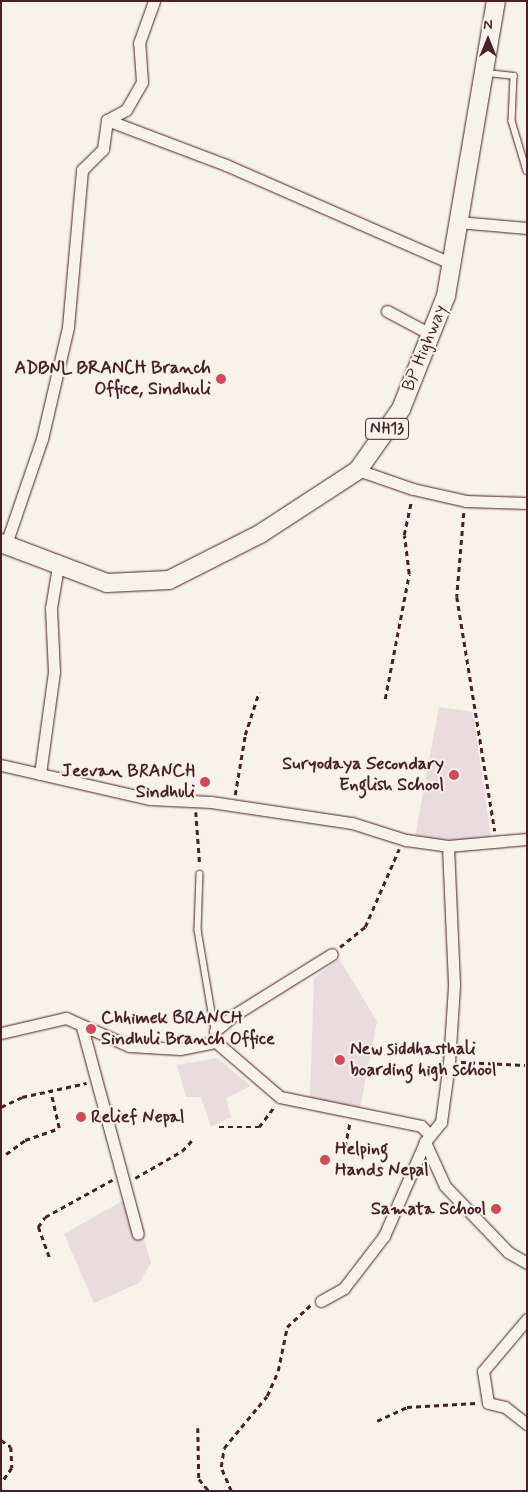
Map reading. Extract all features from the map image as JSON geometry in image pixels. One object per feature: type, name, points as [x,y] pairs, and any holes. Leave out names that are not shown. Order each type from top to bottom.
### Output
[{"type":"highway","name":"BP Highway","points":[[4,544],[107,583],[169,580],[260,534],[358,470],[401,409],[446,296],[453,264],[482,72],[496,1]]},
{"type":"street","points":[[107,120],[126,110],[142,82],[138,43],[154,1]]},
{"type":"street","points":[[107,120],[226,165],[453,264]]},
{"type":"street","points":[[4,544],[42,439],[68,327],[82,170],[103,149],[107,120]]},
{"type":"street","points":[[458,222],[527,228]]},
{"type":"street","points":[[387,311],[430,334]]},
{"type":"street","points":[[358,470],[413,489],[466,501],[527,503]]},
{"type":"street","points":[[40,774],[54,672],[51,608],[58,566]]},
{"type":"street","points":[[1,765],[150,799],[195,801],[352,823],[406,840],[448,846],[527,839]]},
{"type":"street","points":[[320,1301],[344,1288],[384,1236],[427,1138],[441,1122],[449,1063],[454,986],[448,846]]},
{"type":"street","points":[[1,1033],[66,1018],[82,1027],[129,1046],[180,1049],[216,1036],[264,994],[332,954]]},
{"type":"street","points":[[82,1027],[138,1234]]},
{"type":"street","points":[[216,1036],[280,1097],[421,1126],[445,1186],[508,1252],[527,1263]]},
{"type":"street","points":[[527,1319],[483,1371],[488,1403],[505,1407],[527,1424]]},
{"type":"lane","points":[[482,72],[514,76],[512,121],[527,171]]},
{"type":"lane","points":[[200,874],[198,930],[216,1036]]},
{"type":"path","points":[[385,699],[409,574],[404,535],[413,489]]},
{"type":"path","points":[[466,501],[457,597],[497,841]]},
{"type":"path","points":[[233,807],[245,735],[259,692]]},
{"type":"path","points":[[195,801],[200,874]]},
{"type":"path","points":[[332,954],[365,927],[388,870],[406,840]]},
{"type":"path","points":[[449,1063],[483,1060],[525,1065]]},
{"type":"path","points":[[1,1107],[50,1090],[96,1080]]},
{"type":"path","points":[[6,1154],[25,1140],[60,1128],[50,1090]]},
{"type":"path","points":[[219,1127],[259,1127],[280,1097]]},
{"type":"path","points":[[345,1147],[352,1111]]},
{"type":"path","points":[[49,1257],[38,1227],[45,1217],[122,1177],[137,1178],[193,1139]]},
{"type":"path","points":[[231,1491],[221,1467],[224,1448],[267,1396],[278,1371],[287,1327],[303,1308],[320,1301]]},
{"type":"path","points":[[377,1421],[407,1407],[488,1403]]},
{"type":"path","points":[[198,1428],[199,1479],[209,1491]]},
{"type":"path","points":[[1,1440],[11,1447],[12,1468],[1,1484]]},
{"type":"shaded area","name":"Suryodaya Secondary English School","points":[[439,707],[473,712],[491,838],[450,841],[415,837]]},
{"type":"shaded area","name":"New siddhasthali boarding high school","points":[[339,959],[377,1021],[360,1108],[310,1098],[314,978]]},
{"type":"shaded area","points":[[217,1058],[251,1086],[226,1098],[231,1117],[211,1127],[201,1097],[186,1097],[177,1065]]},
{"type":"shaded area","points":[[131,1196],[151,1263],[139,1283],[94,1303],[64,1234]]},
{"type":"place","name":"ADBNL BRANCH Branch Office, Sindhuli","points":[[221,379]]},
{"type":"place","name":"Suryodaya Secondary English School","points":[[454,775]]},
{"type":"place","name":"Jeevan BRANCH Sindhuli","points":[[205,782]]},
{"type":"place","name":"Chhimek BRANCH Sindhuli Branch Office","points":[[91,1029]]},
{"type":"place","name":"New siddhasthali boarding high school","points":[[340,1060]]},
{"type":"place","name":"Relief Nepal","points":[[81,1117]]},
{"type":"place","name":"Helping Hands Nepal","points":[[325,1160]]},
{"type":"place","name":"Samata School","points":[[496,1209]]}]
